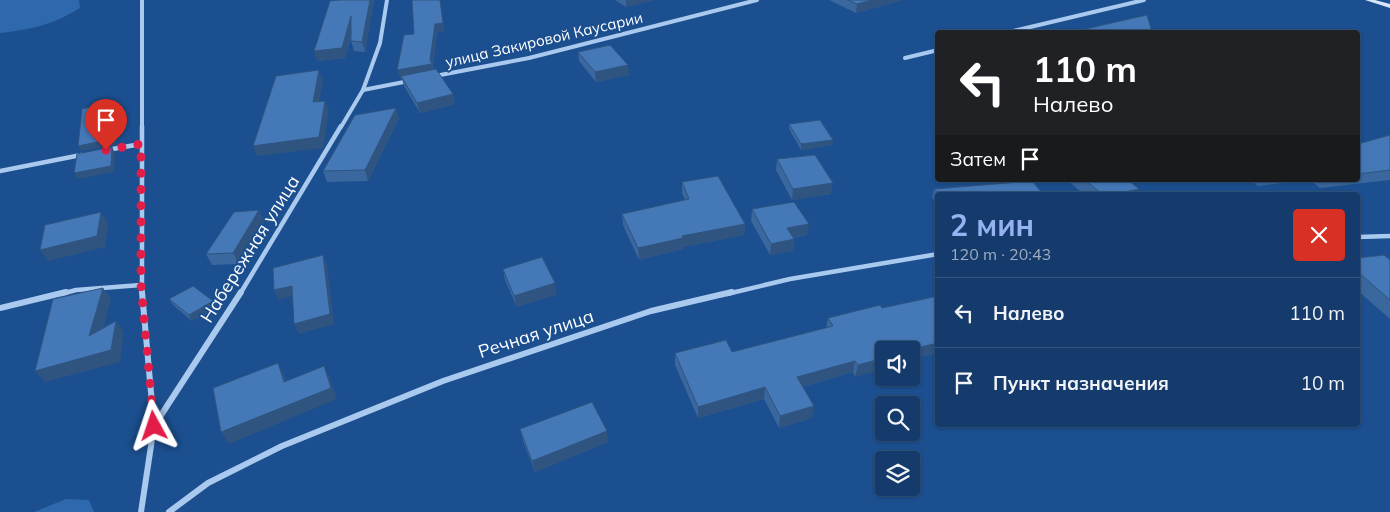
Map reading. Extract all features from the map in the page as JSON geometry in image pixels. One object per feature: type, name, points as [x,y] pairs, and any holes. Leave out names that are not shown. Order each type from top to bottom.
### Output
[{"type":"main road","points":[[1368,0],[1390,6]]},
{"type":"street","points":[[142,0],[141,285],[154,426]]},
{"type":"street","name":"Набережная улица","points":[[141,512],[154,426],[239,296],[363,90],[380,43],[387,0]]},
{"type":"street","name":"улица Закировой Каусарии","points":[[430,77],[529,58],[757,0]]},
{"type":"street","points":[[1017,30],[1144,0]]},
{"type":"street","points":[[905,58],[935,51]]},
{"type":"street","points":[[363,90],[411,81]]},
{"type":"street","points":[[103,151],[141,144]]},
{"type":"street","points":[[0,171],[84,154]]},
{"type":"street","points":[[1360,237],[1390,236]]},
{"type":"street","name":"Речная улица","points":[[169,512],[208,483],[282,446],[443,380],[651,311],[790,279],[935,255]]},
{"type":"street","points":[[0,308],[76,290],[141,285]]},
{"type":"shaded area","points":[[0,0],[79,0],[80,8],[71,14],[42,25],[0,33]]},
{"type":"shaded area","points":[[66,499],[89,500],[94,512],[34,512]]},
{"type":"building","points":[[370,0],[362,42],[351,41],[351,16],[342,48],[314,51],[330,1]]},
{"type":"building","points":[[412,0],[440,0],[443,23],[435,24],[430,60],[432,64],[397,70],[404,35],[414,34]]},
{"type":"building","points":[[848,0],[873,0],[857,4]]},
{"type":"building","points":[[1147,15],[1151,30],[1081,30]]},
{"type":"building","points":[[610,45],[628,65],[595,72],[578,52]]},
{"type":"building","points":[[436,69],[453,94],[417,103],[401,76]]},
{"type":"building","points":[[319,70],[313,102],[325,101],[319,137],[253,146],[276,76]]},
{"type":"building","points":[[114,102],[112,139],[78,146],[82,109]]},
{"type":"building","points":[[396,108],[365,170],[323,171],[355,115]]},
{"type":"building","points":[[820,120],[833,140],[801,144],[789,124]]},
{"type":"building","points":[[1390,135],[1390,170],[1360,174],[1360,143]]},
{"type":"building","points":[[112,147],[111,166],[74,173],[77,154]]},
{"type":"building","points":[[815,155],[833,183],[793,189],[777,159]]},
{"type":"building","points":[[718,176],[745,224],[682,236],[683,238],[638,248],[622,214],[689,199],[682,182]]},
{"type":"building","points":[[1033,182],[1041,192],[938,192],[934,189]]},
{"type":"building","points":[[1087,182],[1130,182],[1139,189],[1125,192],[1099,192]]},
{"type":"building","points":[[794,202],[809,224],[787,228],[794,239],[771,244],[752,209]]},
{"type":"building","points":[[259,210],[233,253],[206,254],[234,212]]},
{"type":"building","points":[[101,212],[97,236],[40,250],[45,225]]},
{"type":"building","points":[[323,255],[330,314],[294,324],[292,286],[274,290],[273,268]]},
{"type":"building","points":[[1384,255],[1390,260],[1390,300],[1360,274],[1360,258]]},
{"type":"building","points":[[542,257],[555,283],[514,296],[503,269]]},
{"type":"building","points":[[193,286],[213,301],[189,315],[169,299]]},
{"type":"building","points":[[103,288],[89,336],[116,321],[111,350],[35,371],[53,299]]},
{"type":"building","points":[[935,297],[935,344],[920,347],[920,341],[875,341],[875,360],[858,365],[855,361],[797,377],[814,406],[780,416],[765,387],[698,407],[675,353],[726,340],[732,352],[833,326],[828,318],[880,305],[882,308]]},
{"type":"building","points":[[278,363],[284,382],[324,366],[331,388],[221,432],[213,388]]},
{"type":"building","points":[[592,402],[607,431],[532,461],[520,429]]},
{"type":"route","points":[[106,150],[141,144],[141,285],[154,426]]}]
